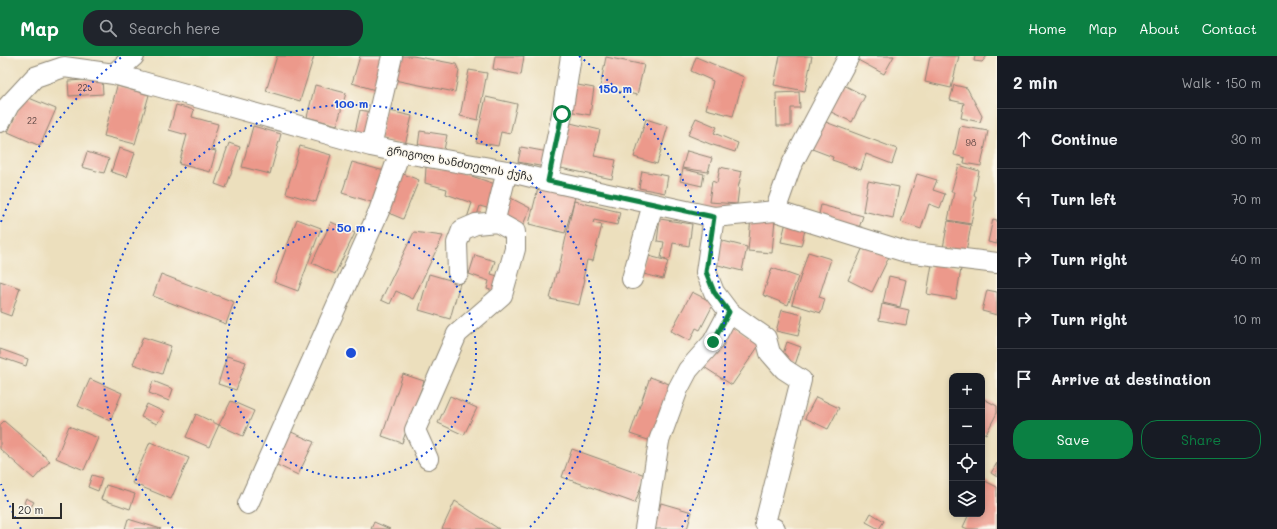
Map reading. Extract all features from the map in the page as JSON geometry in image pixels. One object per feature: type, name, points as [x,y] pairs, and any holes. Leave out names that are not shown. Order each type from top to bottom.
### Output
[{"type":"street","points":[[114,74],[134,56]]},
{"type":"street","points":[[371,146],[392,56]]},
{"type":"street","points":[[548,181],[562,114],[571,56]]},
{"type":"street","points":[[775,211],[791,166],[849,56]]},
{"type":"street","name":"გრიგოლ ხანძთელის ქუჩა","points":[[0,122],[9,105],[35,77],[64,67],[114,74],[371,146],[507,171],[714,217],[775,211],[906,252],[997,263]]},
{"type":"street","points":[[248,504],[379,211],[400,152]]},
{"type":"street","points":[[497,222],[496,216],[507,171]]},
{"type":"street","points":[[632,279],[653,204]]},
{"type":"street","points":[[714,217],[706,272],[714,292],[729,312],[766,338],[770,353],[784,369],[802,380],[765,523],[775,529]]},
{"type":"street","points":[[428,458],[415,430],[457,334],[502,295],[515,249],[515,232],[497,222],[476,224],[462,230],[457,243],[458,273]]},
{"type":"street","points":[[645,529],[659,441],[678,389],[688,370],[713,342],[729,312]]},
{"type":"building","points":[[277,56],[314,56],[300,101],[266,91]]},
{"type":"building","points":[[360,56],[384,56],[375,90],[352,83]]},
{"type":"building","points":[[399,56],[413,56],[456,64],[459,71],[455,92],[394,80]]},
{"type":"building","points":[[495,56],[524,56],[521,75],[493,69]]},
{"type":"building","points":[[780,56],[812,56],[805,91],[774,85]]},
{"type":"building","points":[[858,56],[894,56],[884,74],[856,59]]},
{"type":"building","points":[[930,56],[959,56],[951,88],[925,82]]},
{"type":"building","points":[[975,56],[987,56],[982,62],[974,61]]},
{"type":"building","points":[[606,57],[644,65],[637,95],[600,87]]},
{"type":"building","points":[[696,57],[744,77],[733,116],[706,109],[713,81],[691,71]]},
{"type":"building","points":[[469,70],[487,73],[478,120],[460,116]]},
{"type":"building","points":[[102,79],[103,94],[69,96],[68,81]]},
{"type":"building","points":[[572,84],[594,88],[590,115],[568,111]]},
{"type":"building","points":[[842,84],[865,96],[852,122],[829,111]]},
{"type":"building","points":[[315,85],[346,93],[337,125],[307,117]]},
{"type":"building","points":[[954,85],[967,88],[982,116],[980,122],[961,118],[964,103],[950,100]]},
{"type":"building","points":[[117,86],[149,95],[135,144],[104,136]]},
{"type":"building","points":[[799,92],[800,108],[791,108],[791,126],[777,126],[776,93]]},
{"type":"building","points":[[24,96],[56,109],[40,146],[8,132]]},
{"type":"building","points":[[486,97],[517,104],[510,134],[501,132],[498,146],[476,142]]},
{"type":"building","points":[[176,105],[194,110],[192,117],[218,124],[211,150],[216,151],[210,172],[179,164],[187,135],[169,130]]},
{"type":"building","points":[[360,110],[371,112],[366,134],[355,132]]},
{"type":"building","points":[[385,110],[412,116],[405,145],[379,139]]},
{"type":"building","points":[[696,118],[717,127],[714,133],[738,143],[735,152],[688,135]]},
{"type":"building","points":[[646,119],[668,126],[657,164],[634,157]]},
{"type":"building","points":[[823,121],[897,149],[892,164],[866,154],[861,170],[832,160],[833,157],[812,149]]},
{"type":"building","points":[[566,122],[600,130],[594,156],[616,160],[612,179],[556,167]]},
{"type":"building","points":[[253,126],[281,134],[270,174],[242,167]]},
{"type":"building","points":[[960,126],[988,131],[981,166],[964,163],[965,158],[954,155]]},
{"type":"building","points":[[420,131],[447,135],[444,150],[418,146]]},
{"type":"building","points":[[229,143],[240,147],[226,188],[215,184]]},
{"type":"building","points":[[300,146],[331,155],[316,202],[286,193]]},
{"type":"building","points":[[521,147],[548,152],[545,167],[518,162]]},
{"type":"building","points":[[119,148],[135,153],[127,177],[111,172]]},
{"type":"building","points":[[687,151],[712,158],[708,172],[682,168]]},
{"type":"building","points":[[87,152],[109,159],[104,173],[82,167]]},
{"type":"building","points":[[352,162],[388,172],[378,204],[342,193]]},
{"type":"building","points":[[959,165],[979,171],[974,196],[976,196],[971,224],[948,220],[954,192],[951,192]]},
{"type":"building","points":[[426,167],[454,170],[498,185],[490,209],[480,206],[475,221],[467,218],[472,203],[446,194],[447,189],[425,183]]},
{"type":"building","points":[[720,167],[742,172],[738,188],[737,204],[709,202],[712,181],[717,183]]},
{"type":"building","points":[[683,169],[704,174],[702,186],[680,181]]},
{"type":"building","points":[[642,171],[668,176],[665,193],[639,188]]},
{"type":"building","points":[[398,172],[419,180],[403,219],[384,211]]},
{"type":"building","points":[[917,174],[937,180],[933,190],[945,194],[940,208],[929,204],[921,229],[901,222]]},
{"type":"building","points":[[868,181],[899,187],[893,218],[863,211]]},
{"type":"building","points":[[538,188],[575,197],[565,233],[529,224]]},
{"type":"building","points":[[507,196],[530,208],[523,225],[503,216]]},
{"type":"building","points":[[574,201],[620,212],[617,225],[594,220],[593,223],[602,225],[593,261],[587,260],[583,279],[585,279],[579,305],[550,299],[556,273],[558,273]]},
{"type":"building","points":[[821,205],[863,216],[859,228],[819,214]]},
{"type":"building","points":[[751,217],[775,219],[772,253],[748,251]]},
{"type":"building","points":[[297,219],[321,228],[298,291],[274,282]]},
{"type":"building","points":[[660,219],[692,224],[689,246],[673,243],[670,259],[661,258],[664,242],[657,241]]},
{"type":"building","points":[[993,219],[997,220],[997,244],[988,242]]},
{"type":"building","points":[[948,221],[971,225],[966,252],[943,248]]},
{"type":"building","points":[[331,222],[355,233],[335,274],[312,263]]},
{"type":"building","points":[[786,222],[806,226],[801,246],[781,242]]},
{"type":"building","points":[[414,232],[443,236],[413,299],[396,291],[390,304],[381,300]]},
{"type":"building","points":[[719,240],[747,247],[742,271],[714,264]]},
{"type":"building","points":[[864,245],[889,257],[872,292],[848,280]]},
{"type":"building","points":[[808,252],[831,259],[819,297],[825,299],[821,313],[792,304]]},
{"type":"building","points":[[475,255],[495,261],[491,274],[501,277],[497,292],[487,289],[489,281],[469,274]]},
{"type":"building","points":[[645,255],[668,261],[663,279],[640,273]]},
{"type":"building","points":[[932,264],[961,269],[956,299],[927,294]]},
{"type":"building","points":[[772,268],[798,277],[788,305],[763,295]]},
{"type":"building","points":[[161,274],[234,302],[226,324],[153,296]]},
{"type":"building","points":[[429,274],[460,283],[450,319],[419,310]]},
{"type":"building","points":[[889,276],[906,280],[900,307],[883,303]]},
{"type":"building","points":[[0,281],[20,288],[11,316],[0,312]]},
{"type":"building","points":[[987,290],[997,292],[997,315],[982,311]]},
{"type":"building","points":[[692,292],[714,303],[700,330],[696,328],[690,341],[671,331]]},
{"type":"building","points":[[882,304],[909,310],[906,325],[879,320]]},
{"type":"building","points":[[782,310],[803,315],[798,336],[776,331]]},
{"type":"building","points":[[732,325],[760,344],[732,385],[704,367]]},
{"type":"building","points":[[143,337],[171,346],[162,374],[133,364]]},
{"type":"building","points":[[787,342],[801,347],[795,365],[781,360]]},
{"type":"building","points":[[0,349],[28,359],[26,366],[0,357]]},
{"type":"building","points":[[227,356],[246,362],[236,390],[218,384]]},
{"type":"building","points":[[403,374],[424,381],[402,443],[382,436]]},
{"type":"building","points":[[650,377],[672,385],[651,441],[630,434]]},
{"type":"building","points":[[90,379],[122,393],[110,421],[78,406]]},
{"type":"building","points":[[153,381],[173,389],[169,401],[149,393]]},
{"type":"building","points":[[450,396],[477,408],[464,435],[438,423]]},
{"type":"building","points":[[816,397],[839,408],[828,429],[805,418]]},
{"type":"building","points":[[985,400],[997,406],[997,413],[986,434]]},
{"type":"building","points":[[231,401],[254,411],[243,436],[219,425]]},
{"type":"building","points":[[147,404],[164,412],[157,424],[141,417]]},
{"type":"building","points":[[196,414],[219,425],[209,447],[186,437]]},
{"type":"building","points":[[4,421],[50,461],[34,479],[0,449],[0,425]]},
{"type":"building","points":[[69,426],[98,438],[84,470],[56,458]]},
{"type":"building","points":[[289,431],[314,442],[298,475],[273,463]]},
{"type":"building","points":[[150,442],[189,458],[171,499],[132,483]]},
{"type":"building","points":[[572,449],[645,475],[635,503],[562,477]]},
{"type":"building","points":[[997,463],[997,477],[991,473]]},
{"type":"building","points":[[92,475],[102,478],[98,491],[88,487]]},
{"type":"building","points":[[985,481],[997,487],[997,529],[968,529],[963,527],[968,517],[985,517]]},
{"type":"building","points":[[106,485],[135,494],[130,509],[101,499]]},
{"type":"building","points":[[26,498],[34,502],[31,507],[24,503]]},
{"type":"building","points":[[455,501],[499,529],[442,529]]},
{"type":"building","points":[[661,503],[692,512],[687,529],[654,529]]},
{"type":"building","points":[[871,513],[884,521],[879,529],[866,522]]},
{"type":"building","points":[[128,519],[161,529],[125,529]]},
{"type":"building","points":[[374,522],[390,529],[371,529]]},
{"type":"route","points":[[562,114],[548,181],[714,217],[706,272],[714,292],[729,312],[713,342]]}]
